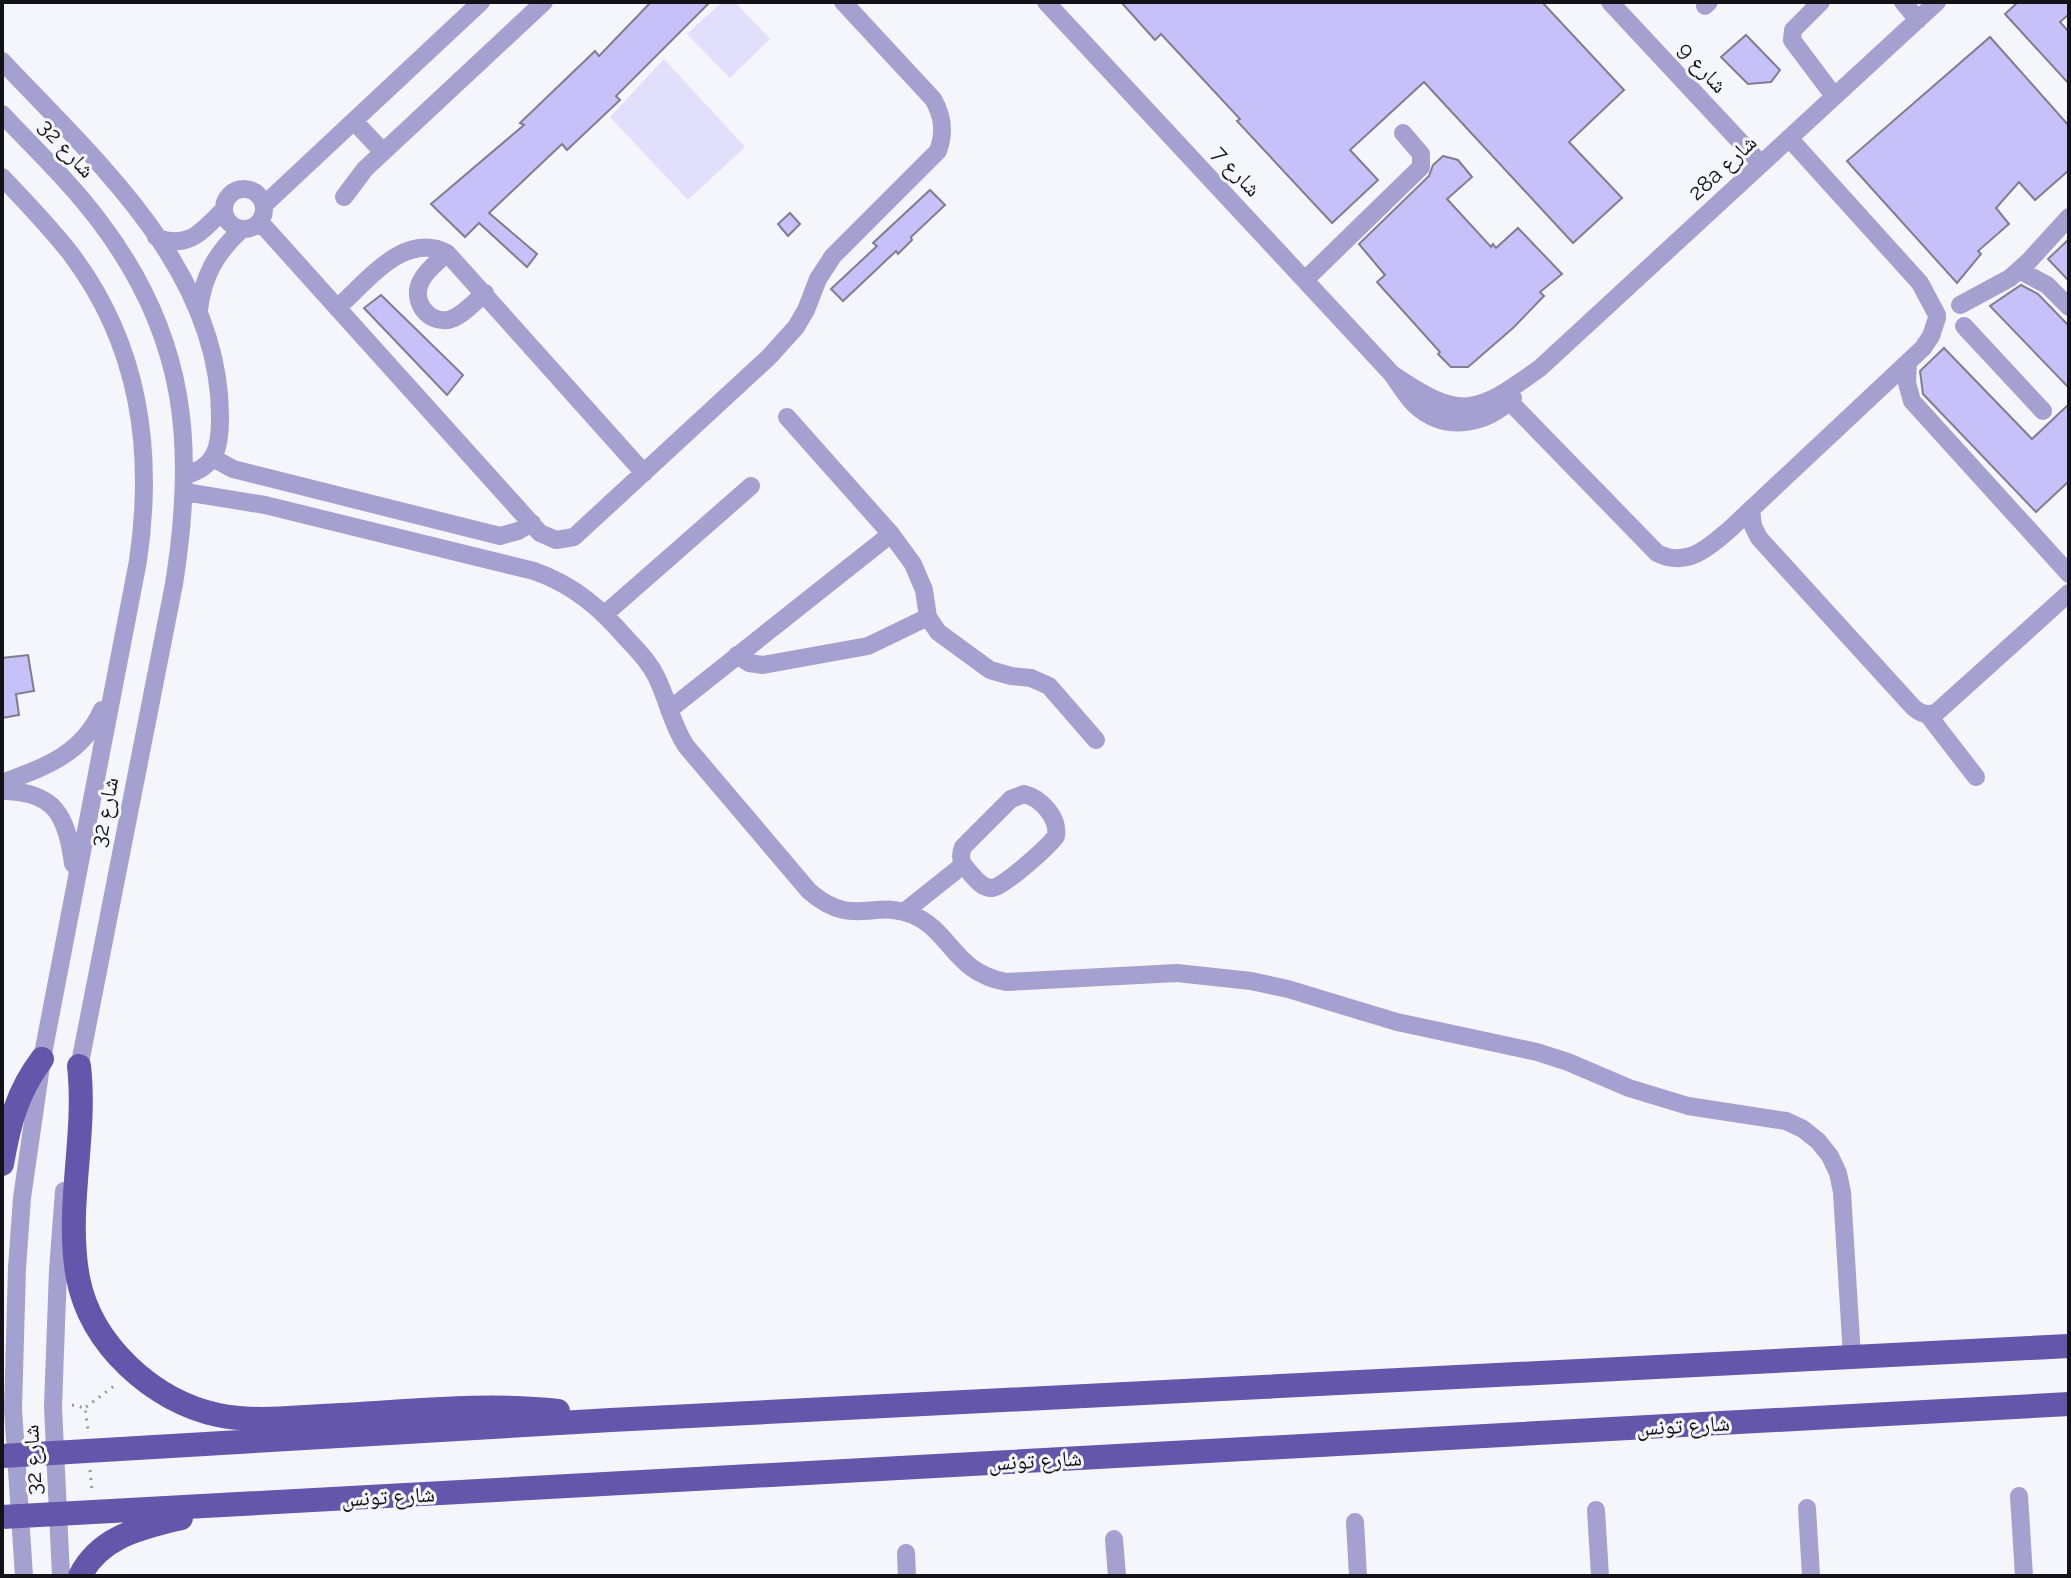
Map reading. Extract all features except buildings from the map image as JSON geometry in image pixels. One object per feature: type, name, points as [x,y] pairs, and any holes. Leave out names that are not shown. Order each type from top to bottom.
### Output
[{"type":"main road","points":[[2,1164],[15,1104],[29,1076],[42,1059]]},
{"type":"main road","points":[[79,1066],[82,1122],[74,1240],[78,1281],[105,1339],[134,1371],[153,1386],[184,1404],[242,1419],[510,1408],[544,1409],[611,1420]]},
{"type":"main road","points":[[8,1456],[611,1420],[2069,1346]]},
{"type":"main road","name":"شارع تونس","points":[[11,1516],[2069,1404]]},
{"type":"main road","points":[[80,1576],[95,1554],[123,1534],[233,1505]]},
{"type":"street","points":[[199,310],[201,292],[211,265],[227,242],[241,230],[255,227],[262,214],[354,121],[481,2]]},
{"type":"street","points":[[344,197],[356,178],[544,2]]},
{"type":"street","points":[[156,237],[168,242],[192,239],[224,209],[229,196],[242,189],[256,193],[262,214],[337,308],[532,523],[556,540],[574,537],[777,349],[801,318],[818,279],[833,256],[938,151],[942,119],[933,99],[843,2]]},
{"type":"street","name":"شارع 7","points":[[1046,2],[1392,374]]},
{"type":"street","name":"شارع 9","points":[[1610,2],[1761,164]]},
{"type":"street","points":[[1821,2],[1793,30],[1792,40],[1834,96]]},
{"type":"street","points":[[1903,2],[1918,20]]},
{"type":"street","name":"28a شارع","points":[[1392,374],[1415,405],[1445,422],[1477,421],[1510,402],[1540,368],[1937,2]]},
{"type":"street","points":[[2,61],[114,181],[156,237],[199,310],[212,351],[220,403],[219,447],[207,466],[185,484]]},
{"type":"street","name":"شارع 32","points":[[2,114],[99,220],[144,290],[173,368],[181,409],[185,484],[174,584],[79,1066],[70,1134],[58,1270],[53,1407],[61,1576]]},
{"type":"street","points":[[354,121],[383,152]]},
{"type":"street","points":[[1305,280],[1421,167],[1421,154],[1403,133]]},
{"type":"street","points":[[1789,138],[1946,310],[1966,315],[1964,326],[1948,331],[1939,323],[1946,310]]},
{"type":"street","name":"شارع 32","points":[[2,177],[72,255],[97,294],[117,335],[135,394],[142,424],[146,469],[144,515],[42,1059],[26,1170],[17,1268],[8,1456],[11,1516],[24,1576]]},
{"type":"street","points":[[224,209],[228,222],[241,230]]},
{"type":"street","points":[[1510,402],[1657,553],[1681,559],[1699,554],[1908,362],[1927,342],[1946,310],[2002,283],[2019,270],[2069,217]]},
{"type":"street","points":[[337,308],[403,251],[426,245],[447,253],[644,473]]},
{"type":"street","points":[[447,253],[419,283],[418,299],[426,313],[433,318],[449,320],[457,317],[485,293]]},
{"type":"street","points":[[2019,270],[2047,285],[2069,307]]},
{"type":"street","points":[[1964,326],[2043,411]]},
{"type":"street","points":[[1908,362],[1907,383],[1912,401],[2069,574]]},
{"type":"street","name":"28a شارع","points":[[1392,374],[1438,402],[1471,407],[1505,393],[1540,368]]},
{"type":"street","points":[[787,417],[891,534],[918,572],[928,617],[943,638],[990,670],[1031,678],[1049,686],[1096,740]]},
{"type":"street","points":[[213,458],[233,469],[500,536],[532,523]]},
{"type":"street","points":[[185,484],[534,571],[572,588],[605,614],[646,659],[686,746],[819,901],[845,912],[885,910],[904,912],[923,920],[969,967],[992,979],[1019,981],[1177,973],[1251,981],[1397,1022],[1537,1052],[1629,1088],[1688,1106],[1786,1121],[1803,1129],[1830,1156],[1838,1173],[1842,1192],[1852,1357]]},
{"type":"street","points":[[605,614],[751,486]]},
{"type":"street","points":[[1751,509],[1753,526],[1759,538],[1913,707],[1928,715],[1976,777]]},
{"type":"street","points":[[669,710],[891,534]]},
{"type":"street","points":[[1928,715],[1937,712],[2069,593]]},
{"type":"street","points":[[737,655],[749,663],[763,665],[859,648],[928,617]]},
{"type":"street","points":[[2,783],[44,767],[75,749],[97,721],[113,686]]},
{"type":"street","points":[[2,791],[33,794],[48,802],[60,814],[67,828],[75,878]]},
{"type":"street","points":[[1024,794],[1036,799],[1056,822],[1057,829],[1052,841],[998,887],[984,886],[963,865],[961,853],[966,842],[1017,796],[1024,794]]},
{"type":"street","points":[[904,912],[963,865]]},
{"type":"street","points":[[2019,1496],[2024,1576]]},
{"type":"street","points":[[1807,1508],[1811,1576]]},
{"type":"street","points":[[1596,1510],[1600,1576]]},
{"type":"street","points":[[1355,1522],[1358,1576]]},
{"type":"street","points":[[1114,1539],[1117,1576]]},
{"type":"street","points":[[906,1553],[907,1576]]},
{"type":"path","points":[[85,1408],[134,1371]]},
{"type":"shaded area","points":[[722,2],[735,2],[770,39],[730,78],[687,34]]},
{"type":"shaded area","points":[[664,59],[745,147],[688,200],[610,117]]}]
